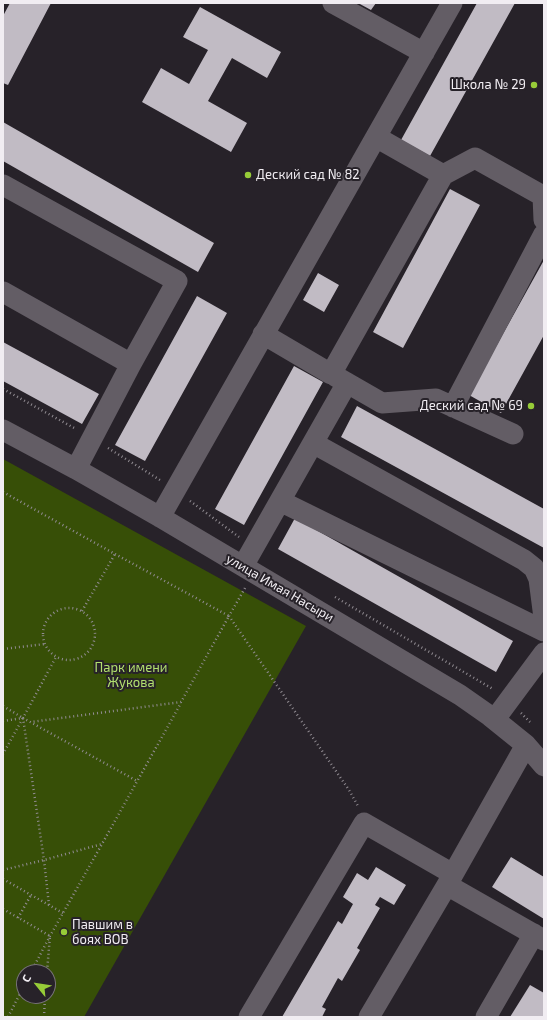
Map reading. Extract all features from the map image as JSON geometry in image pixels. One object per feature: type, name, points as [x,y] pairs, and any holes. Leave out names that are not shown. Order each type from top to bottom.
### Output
[{"type":"street","points":[[333,3],[424,53]]},
{"type":"street","points":[[160,517],[452,3]]},
{"type":"street","points":[[376,137],[443,175]]},
{"type":"street","points":[[245,575],[253,547],[313,443],[339,378],[443,175],[475,158],[543,196],[544,220]]},
{"type":"street","points":[[3,185],[177,281],[131,364],[76,470]]},
{"type":"street","points":[[453,406],[544,234]]},
{"type":"street","points":[[3,292],[131,364]]},
{"type":"street","points":[[263,334],[382,403],[436,399],[513,434]]},
{"type":"street","name":"улица Имая Насыри","points":[[3,430],[160,517],[245,575],[460,694],[495,719],[526,745],[544,766]]},
{"type":"street","points":[[313,443],[524,560],[534,568],[539,579],[544,618]]},
{"type":"street","points":[[280,501],[544,631]]},
{"type":"street","points":[[495,719],[544,653]]},
{"type":"street","points":[[369,1017],[450,880],[526,745]]},
{"type":"street","points":[[249,1017],[364,823],[539,937],[486,1017]]},
{"type":"path","points":[[3,389],[78,429],[163,482],[253,547]]},
{"type":"path","points":[[3,492],[229,616],[349,790],[359,808],[364,823]]},
{"type":"path","points":[[82,611],[115,554]]},
{"type":"path","points":[[35,964],[229,616],[245,575]]},
{"type":"path","points":[[332,595],[502,694],[534,726]]},
{"type":"path","points":[[66,608],[74,608],[82,611],[94,624],[96,632],[92,649],[78,660],[60,660],[52,655],[45,644],[43,631],[46,623],[50,616],[66,608]]},
{"type":"path","points":[[3,649],[45,644]]},
{"type":"path","points":[[3,754],[56,657]]},
{"type":"path","points":[[31,722],[181,702]]},
{"type":"path","points":[[3,706],[137,781]]},
{"type":"path","points":[[3,721],[23,718]]},
{"type":"path","points":[[23,718],[44,860],[49,905]]},
{"type":"path","points":[[3,870],[102,844]]},
{"type":"path","points":[[3,879],[63,913]]},
{"type":"path","points":[[18,918],[32,895]]},
{"type":"path","points":[[3,909],[50,936]]},
{"type":"path","points":[[48,964],[50,936]]},
{"type":"path","points":[[8,1017],[16,1002]]},
{"type":"path","points":[[44,1017],[45,1004]]},
{"type":"green space","name":"Парк имени Жукова","points":[[3,459],[306,626],[84,1017],[3,1017]]},
{"type":"building","points":[[10,3],[51,3],[8,85],[3,83],[3,16]]},
{"type":"building","points":[[358,3],[376,3],[371,10]]},
{"type":"building","points":[[477,3],[515,3],[430,156],[401,140]]},
{"type":"building","points":[[200,7],[281,52],[267,78],[232,58],[208,101],[247,123],[231,152],[142,102],[161,68],[189,84],[208,50],[183,37]]},
{"type":"building","points":[[3,122],[214,243],[198,272],[3,161]]},
{"type":"building","points":[[450,189],[480,205],[403,348],[373,332]]},
{"type":"building","points":[[544,260],[544,335],[501,413],[469,395]]},
{"type":"building","points":[[318,273],[339,285],[324,312],[303,300]]},
{"type":"building","points":[[197,296],[227,313],[145,461],[115,445]]},
{"type":"building","points":[[3,342],[99,394],[82,424],[3,381]]},
{"type":"building","points":[[294,366],[323,382],[244,525],[215,509]]},
{"type":"building","points":[[357,406],[544,509],[544,548],[341,437]]},
{"type":"building","points":[[295,518],[513,641],[496,672],[278,549]]},
{"type":"building","points":[[511,857],[544,877],[544,919],[492,887]]},
{"type":"building","points":[[376,867],[406,885],[394,905],[380,897],[375,905],[380,908],[357,948],[360,950],[342,981],[338,978],[322,1007],[326,1009],[322,1017],[282,1017],[338,921],[342,924],[353,904],[343,897],[357,873],[368,880]]},
{"type":"building","points":[[530,985],[544,993],[544,1017],[510,1017]]},
{"type":"place","name":"Школа № 29","points":[[534,85]]},
{"type":"place","name":"Деский сад № 82","points":[[248,175]]},
{"type":"place","name":"Деский сад № 69","points":[[531,406]]},
{"type":"place","name":"Павшим в боях ВОВ","points":[[64,932]]}]
